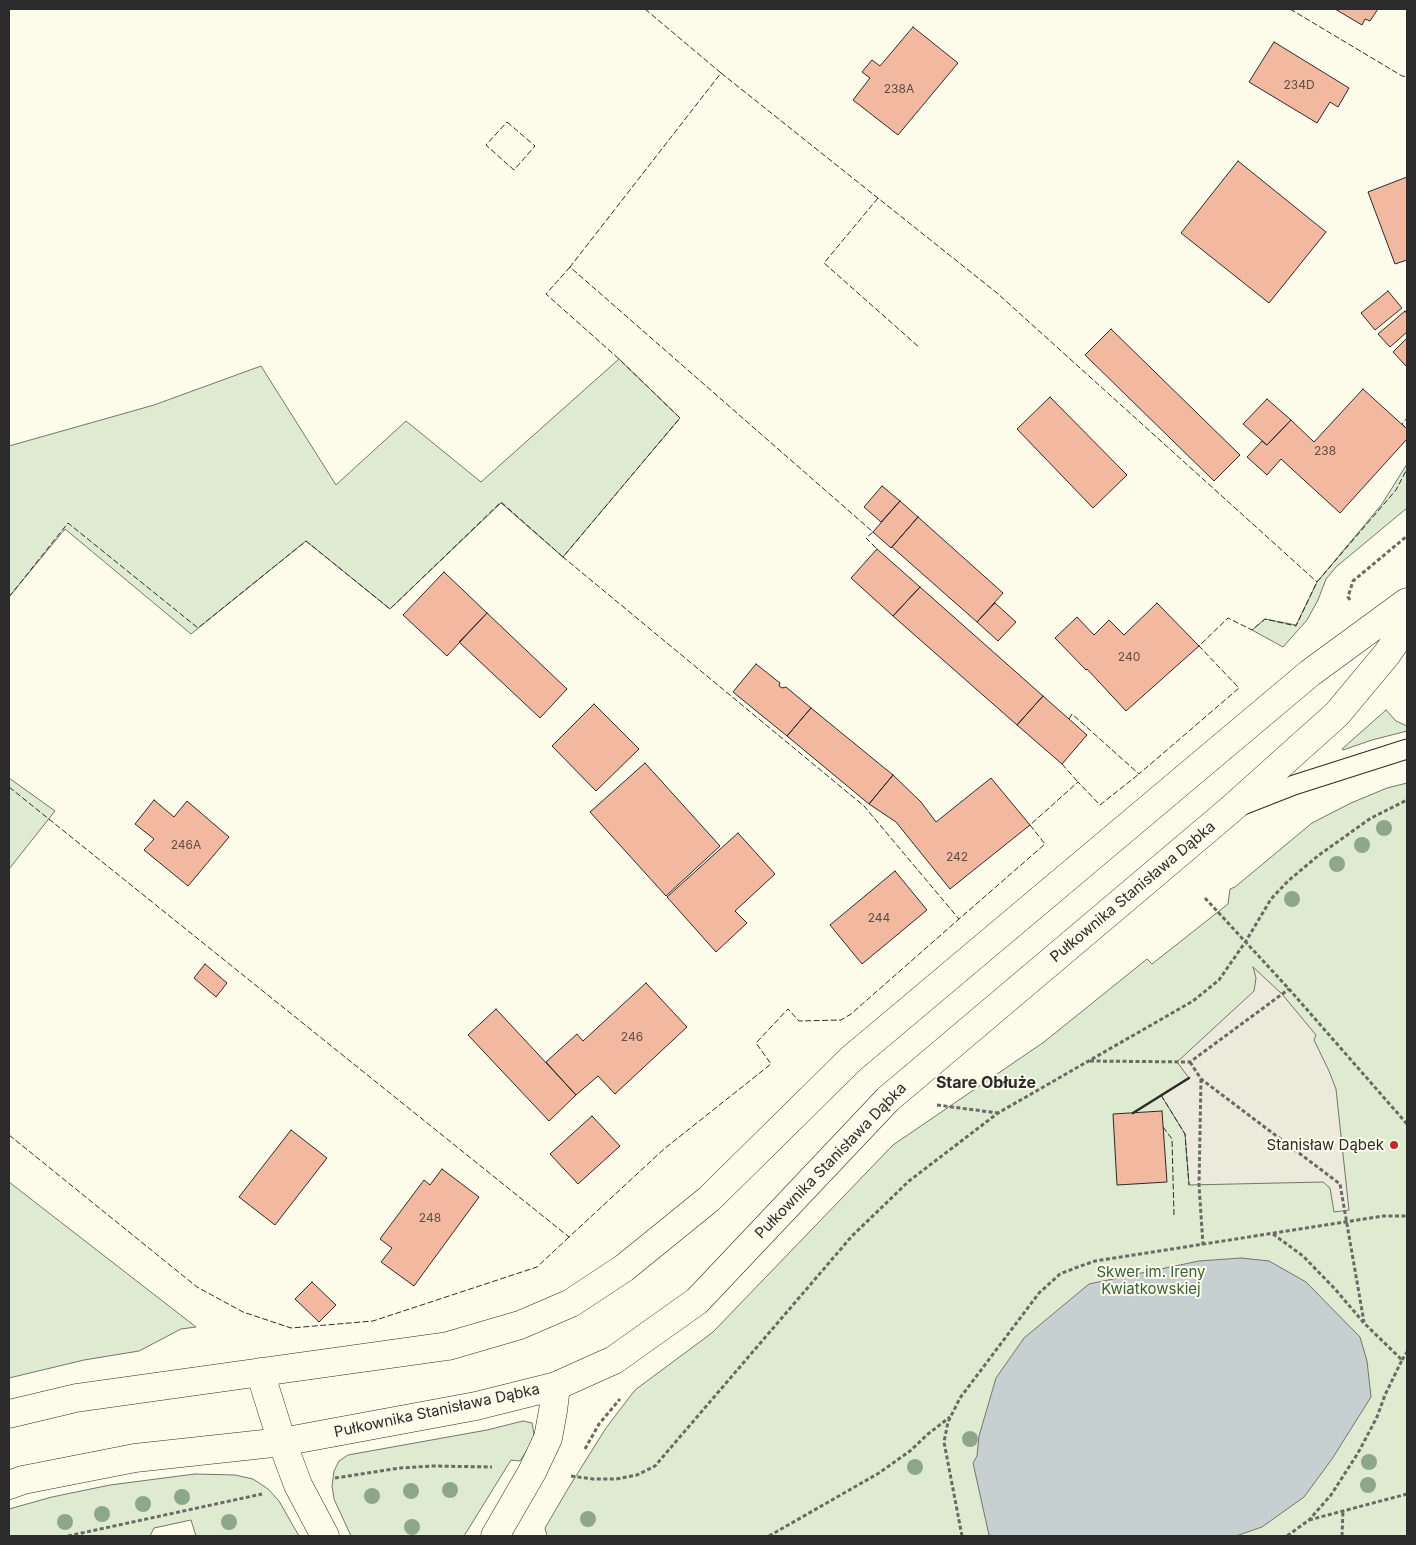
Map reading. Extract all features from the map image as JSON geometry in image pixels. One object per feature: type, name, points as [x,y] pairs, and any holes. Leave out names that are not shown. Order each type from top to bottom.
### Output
[{"type":"main road","points":[[9,1414],[76,1398],[448,1346],[520,1325],[571,1302],[624,1268],[709,1199],[851,1059],[1310,673],[1407,602]]},
{"type":"main road","name":"Pułkownika Stanisława Dąbka","points":[[9,1485],[23,1480],[135,1458],[282,1442],[476,1406],[556,1386],[614,1360],[697,1301],[888,1099],[1230,810],[1337,714],[1387,654],[1407,626]]},
{"type":"main road","points":[[260,1372],[298,1486],[325,1536]]},
{"type":"main road","points":[[495,1536],[532,1472],[548,1438],[556,1386]]},
{"type":"lane","points":[[1230,810],[1294,785],[1407,748]]},
{"type":"path","points":[[1205,898],[1289,989],[1407,1124]]},
{"type":"path","points":[[1090,1060],[1190,1062],[1289,989]]},
{"type":"path","points":[[1190,1062],[1201,1079],[1340,1184],[1364,1323]]},
{"type":"path","points":[[1201,1079],[1198,1184],[1204,1245]]},
{"type":"path","points":[[930,1105],[998,1113]]},
{"type":"path","points":[[962,1536],[944,1442],[950,1417],[960,1398],[1039,1292],[1060,1274],[1095,1261],[1383,1216],[1407,1216]]},
{"type":"path","points":[[1273,1234],[1303,1256],[1364,1323],[1402,1360]]},
{"type":"path","points":[[1287,1536],[1309,1520],[1331,1495],[1358,1453],[1407,1352]]},
{"type":"path","points":[[769,1536],[879,1473],[910,1451],[950,1417]]},
{"type":"path","points":[[1309,1520],[1407,1494]]},
{"type":"path","points":[[1342,1536],[1343,1510]]},
{"type":"green space","points":[[619,359],[680,418],[563,557],[501,503],[390,609],[306,541],[191,634],[65,529],[9,597],[9,446],[154,405],[261,366],[336,485],[406,421],[481,482]]},
{"type":"green space","points":[[1407,464],[1407,508],[1336,567],[1326,579],[1318,600],[1307,620],[1283,647],[1252,630],[1265,619],[1296,625],[1317,582],[1382,504]]},
{"type":"green space","points":[[1386,710],[1396,721],[1407,726],[1407,731],[1342,749]]},
{"type":"green space","points":[[9,778],[55,811],[9,869]]},
{"type":"green space","name":"Skwer im. Ireny Kwiatkowskiej","points":[[1407,783],[1407,1536],[547,1536],[545,1528],[569,1487],[606,1428],[635,1390],[713,1332],[893,1145],[1044,1042],[1147,959],[1152,964],[1228,904],[1230,889],[1235,887],[1312,823],[1351,803],[1387,788]]},
{"type":"green space","points":[[9,1182],[196,1327],[181,1329],[139,1351],[84,1360],[9,1378]]},
{"type":"green space","points":[[523,1421],[532,1423],[534,1436],[531,1444],[520,1461],[511,1460],[464,1536],[351,1536],[334,1499],[332,1486],[334,1471],[339,1461],[348,1455],[487,1430]]},
{"type":"green space","points":[[195,1474],[235,1475],[253,1479],[268,1489],[279,1501],[299,1536],[196,1536],[191,1520],[154,1528],[150,1536],[9,1536],[9,1509],[52,1497],[110,1485]]},
{"type":"shaded area","points":[[1253,967],[1282,994],[1316,1035],[1314,1040],[1336,1089],[1349,1210],[1334,1212],[1330,1188],[1323,1182],[1189,1185],[1185,1134],[1161,1095],[1189,1078],[1177,1062],[1254,991],[1256,978]]},
{"type":"shaded area","points":[[1241,1258],[1269,1261],[1306,1282],[1360,1337],[1367,1361],[1371,1397],[1332,1459],[1304,1497],[1262,1527],[1236,1536],[989,1535],[973,1463],[977,1456],[979,1436],[996,1378],[1024,1338],[1089,1284],[1199,1261]]},
{"type":"building","points":[[1335,9],[1378,9],[1370,21],[1365,19],[1362,25]]},
{"type":"building","points":[[913,27],[958,63],[898,135],[853,100],[870,78],[862,72],[872,60],[880,66]]},
{"type":"building","points":[[1274,42],[1349,88],[1338,107],[1330,102],[1317,123],[1249,82]]},
{"type":"building","points":[[1238,161],[1326,232],[1269,303],[1181,233]]},
{"type":"building","points":[[1407,177],[1407,260],[1395,264],[1368,192]]},
{"type":"building","points":[[1388,291],[1402,308],[1375,330],[1361,313]]},
{"type":"building","points":[[1405,311],[1407,314],[1407,332],[1390,347],[1378,334]]},
{"type":"building","points":[[1111,329],[1240,455],[1214,481],[1085,355]]},
{"type":"building","points":[[1407,338],[1407,367],[1393,352]]},
{"type":"building","points":[[1363,389],[1407,429],[1407,439],[1340,513],[1281,459],[1267,475],[1247,457],[1262,441],[1267,445],[1291,420],[1314,442]]},
{"type":"building","points":[[1050,397],[1127,475],[1093,508],[1017,429]]},
{"type":"building","points":[[1267,399],[1291,420],[1267,445],[1243,424]]},
{"type":"building","points":[[882,486],[900,501],[881,522],[864,507]]},
{"type":"building","points":[[900,501],[918,517],[891,548],[873,532]]},
{"type":"building","points":[[918,517],[1003,593],[977,622],[892,547]]},
{"type":"building","points":[[877,549],[920,587],[893,616],[851,578]]},
{"type":"building","points":[[444,572],[487,613],[447,656],[403,615]]},
{"type":"building","points":[[920,587],[1043,696],[1017,725],[893,616]]},
{"type":"building","points":[[995,603],[1016,622],[998,641],[977,622]]},
{"type":"building","points":[[1157,603],[1199,646],[1126,711],[1055,638],[1077,617],[1094,635],[1109,620],[1124,635]]},
{"type":"building","points":[[487,613],[567,689],[540,718],[459,642]]},
{"type":"building","points":[[756,664],[780,683],[779,686],[782,688],[786,687],[811,708],[787,736],[733,692]]},
{"type":"building","points":[[1043,696],[1087,735],[1062,764],[1017,725]]},
{"type":"building","points":[[594,704],[639,749],[596,791],[552,746]]},
{"type":"building","points":[[811,708],[893,775],[869,804],[787,736]]},
{"type":"building","points":[[645,763],[720,846],[666,896],[590,812]]},
{"type":"building","points":[[893,775],[921,802],[936,822],[991,778],[1030,825],[950,889],[896,822],[869,804]]},
{"type":"building","points":[[154,800],[174,817],[187,801],[229,837],[188,886],[144,850],[154,839],[135,824]]},
{"type":"building","points":[[738,833],[775,874],[735,911],[747,923],[716,952],[667,897]]},
{"type":"building","points":[[895,871],[927,910],[862,964],[830,925]]},
{"type":"building","points":[[205,964],[227,983],[216,997],[194,978]]},
{"type":"building","points":[[646,983],[687,1027],[615,1094],[598,1076],[576,1095],[546,1062],[577,1034],[583,1041]]},
{"type":"building","points":[[496,1009],[576,1095],[549,1121],[468,1035]]},
{"type":"building","points":[[1162,1111],[1167,1182],[1117,1185],[1113,1114]]},
{"type":"building","points":[[592,1116],[620,1146],[578,1184],[550,1154]]},
{"type":"building","points":[[291,1130],[327,1158],[275,1225],[239,1197]]},
{"type":"building","points":[[442,1169],[479,1197],[414,1286],[381,1262],[392,1248],[380,1239],[424,1180],[430,1185]]},
{"type":"building","points":[[312,1282],[336,1305],[319,1322],[295,1299]]},
{"type":"fence","points":[[645,9],[721,73],[570,267],[873,532],[866,538],[877,549]]},
{"type":"fence","points":[[1290,9],[1402,76],[1407,77]]},
{"type":"fence","points":[[721,73],[997,293],[1317,582]]},
{"type":"fence","points":[[507,122],[535,146],[514,170],[486,145],[507,122]]},
{"type":"fence","points":[[878,198],[824,263],[920,348]]},
{"type":"fence","points":[[570,267],[546,294],[619,359],[680,418],[563,557],[864,806],[959,919],[1045,844],[1030,825],[1078,782],[1100,805],[1139,774]]},
{"type":"fence","points":[[1405,427],[1402,424],[1407,418]]},
{"type":"fence","points":[[1069,719],[1072,714],[1139,774],[1239,688],[1199,646],[1228,618],[1252,630],[1265,619],[1296,626],[1317,582],[1396,490],[1407,469]]},
{"type":"fence","points":[[9,597],[68,523],[198,628],[306,541],[390,609],[501,502],[563,557]]},
{"type":"fence","points":[[1062,764],[1078,782]]},
{"type":"fence","points":[[9,787],[569,1237],[664,1149],[771,1064],[756,1043],[788,1009],[799,1021],[841,1020],[851,1014],[959,919]]},
{"type":"fence","points":[[1161,1095],[1185,1134],[1189,1185]]},
{"type":"fence","points":[[1163,1127],[1172,1139],[1174,1215]]},
{"type":"fence","points":[[9,1135],[197,1287],[243,1312],[291,1328],[373,1321],[537,1267],[569,1237]]},
{"type":"wall","points":[[1133,1113],[1189,1078]]},
{"type":"place","name":"Stanisław Dąbek","points":[[1394,1145]]},
{"type":"district","name":"Stare Obłuże","points":[[986,1083]]}]
